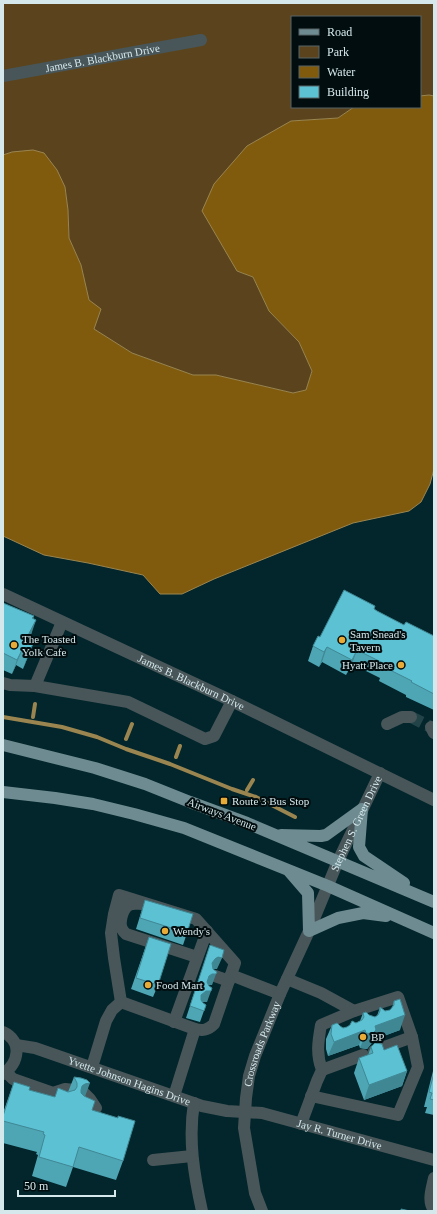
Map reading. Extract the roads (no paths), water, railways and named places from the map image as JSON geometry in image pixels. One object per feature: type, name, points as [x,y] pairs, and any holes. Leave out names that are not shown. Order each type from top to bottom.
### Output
[{"type":"main road","name":"Airways Avenue","points":[[3,745],[96,768],[146,784],[274,834],[430,900]]},
{"type":"main road","points":[[3,792],[93,804],[184,828],[328,886],[434,933]]},
{"type":"main road","points":[[274,834],[326,835],[362,809]]},
{"type":"main road","points":[[362,809],[359,847],[361,852],[364,856],[430,900]]},
{"type":"main road","points":[[288,870],[308,893],[309,931],[338,918],[362,913],[396,917]]},
{"type":"street","name":"James B. Blackburn Drive","points":[[3,76],[201,40]]},
{"type":"street","name":"James B. Blackburn Drive","points":[[3,594],[232,701],[380,773]]},
{"type":"street","points":[[35,686],[62,622]]},
{"type":"street","points":[[3,683],[10,685],[35,686],[128,702],[205,739],[214,736],[232,701]]},
{"type":"street","points":[[387,724],[402,716],[411,717]]},
{"type":"street","name":"Stephen S. Green Drive","points":[[328,886],[338,861],[380,773],[434,800]]},
{"type":"street","name":"Crossroads Parkway","points":[[262,1211],[255,1193],[244,1128],[249,1076],[255,1056],[280,994],[328,886]]},
{"type":"street","points":[[119,895],[196,919],[236,963],[214,1024],[208,1030],[200,1031],[121,1002],[111,933],[119,895]]},
{"type":"street","points":[[147,904],[133,904],[127,906],[124,910],[120,922],[122,929],[126,934],[197,965]]},
{"type":"street","points":[[174,1022],[186,1003],[207,931]]},
{"type":"street","points":[[215,976],[230,978],[280,994]]},
{"type":"street","points":[[287,979],[320,993],[355,1016]]},
{"type":"street","points":[[210,992],[224,996]]},
{"type":"street","points":[[311,1096],[398,1115],[418,1067],[412,1037],[398,997],[379,1008],[335,1024],[321,1025],[318,1060],[322,1070]]},
{"type":"street","points":[[92,1068],[106,1021],[112,1010],[121,1002]]},
{"type":"street","points":[[204,1009],[218,1013]]},
{"type":"street","points":[[174,1096],[194,1029]]},
{"type":"street","points":[[3,1032],[12,1038],[16,1045],[17,1055],[9,1070],[4,1073],[13,1080],[53,1093],[63,1104]]},
{"type":"street","points":[[302,1124],[311,1096],[322,1070],[346,1056],[367,1050],[390,1040],[412,1037]]},
{"type":"street","name":"Yvette Johnson Hagins Drive","points":[[16,1045],[35,1048],[202,1106],[227,1111],[245,1112]]},
{"type":"street","points":[[53,1093],[65,1089],[84,1093],[96,1108],[87,1111],[80,1110]]},
{"type":"street","points":[[194,1103],[191,1120],[192,1156],[202,1211]]},
{"type":"street","name":"Jay R. Turner Drive","points":[[245,1112],[262,1113],[434,1159]]},
{"type":"street","points":[[153,1160],[192,1156]]},
{"type":"street","points":[[434,1178],[431,1207],[434,1210]]},
{"type":"water","points":[[421,96],[434,96],[434,469],[430,484],[421,502],[409,511],[353,523],[214,579],[182,594],[160,594],[143,575],[44,555],[3,536],[3,155],[12,152],[33,150],[44,153],[57,170],[65,187],[69,238],[81,265],[89,300],[101,309],[94,329],[132,353],[193,375],[216,375],[293,393],[306,390],[312,371],[299,342],[269,311],[253,277],[237,271],[202,211],[214,184],[247,146],[291,121],[338,118],[353,108],[421,108]]},
{"type":"waterway","points":[[33,717],[35,704]]},
{"type":"waterway","points":[[3,717],[62,727],[97,737],[256,797],[295,817]]},
{"type":"waterway","points":[[126,739],[132,724]]},
{"type":"waterway","points":[[176,757],[180,746]]},
{"type":"waterway","points":[[247,790],[253,780]]},
{"type":"tunnel","points":[[411,717],[431,727]]},
{"type":"place","name":"Sam Snead's Tavern","points":[[342,640]]},
{"type":"place","name":"The Toasted Yolk Cafe","points":[[14,645]]},
{"type":"place","name":"Hyatt Place","points":[[401,665]]},
{"type":"place","name":"Route 3 Bus Stop","points":[[224,801]]},
{"type":"place","name":"Wendy's","points":[[165,931]]},
{"type":"place","name":"Food Mart","points":[[148,985]]},
{"type":"place","name":"BP","points":[[363,1037]]}]
